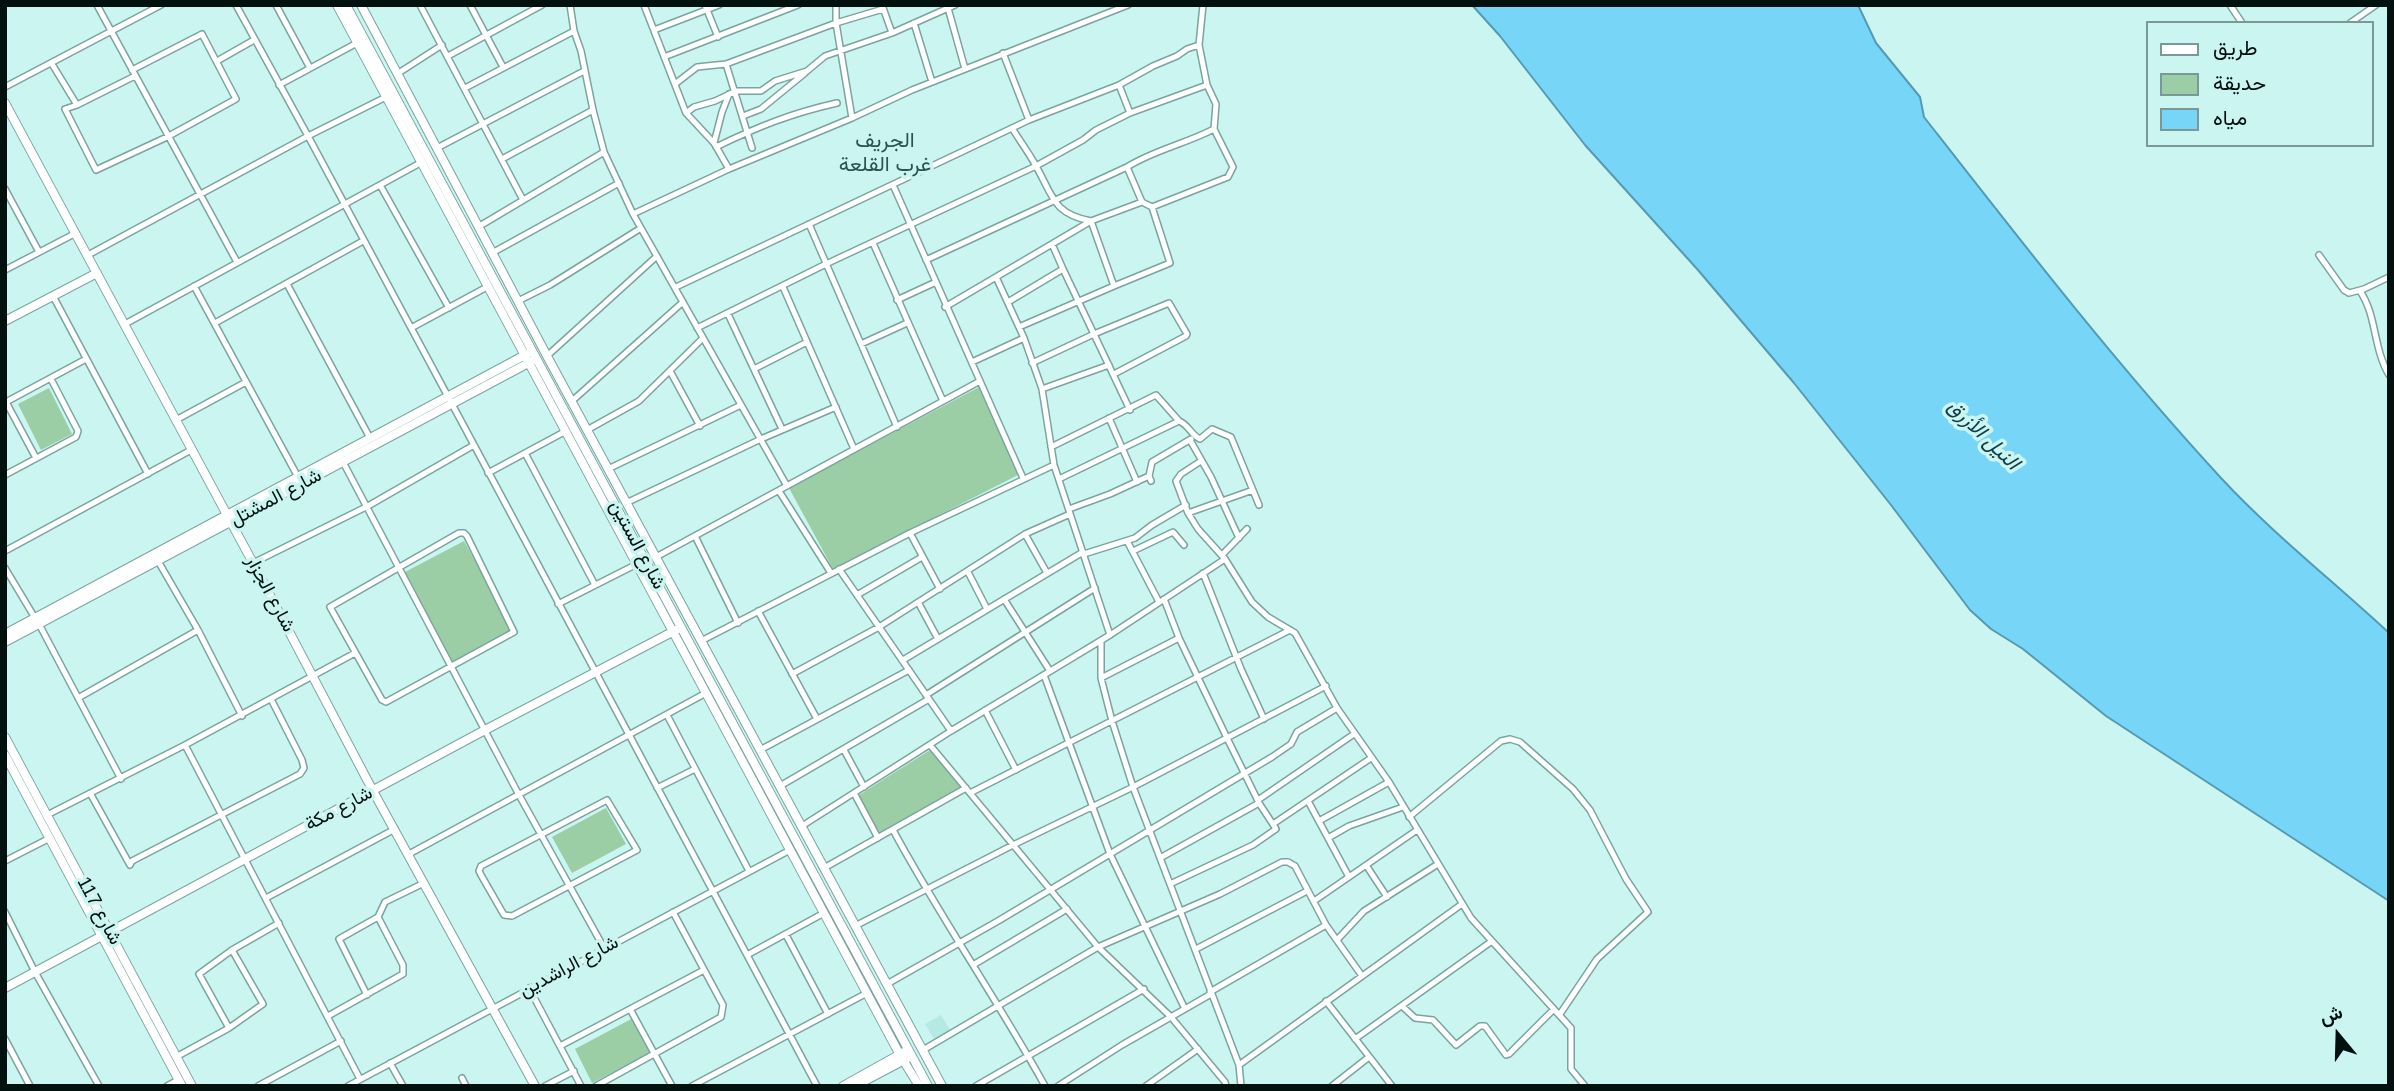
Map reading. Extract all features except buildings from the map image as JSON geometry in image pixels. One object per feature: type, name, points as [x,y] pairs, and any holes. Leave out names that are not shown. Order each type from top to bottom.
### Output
[{"type":"street","points":[[97,5],[237,262]]},
{"type":"street","points":[[5,87],[161,5]]},
{"type":"street","points":[[236,5],[817,1086]]},
{"type":"street","points":[[276,5],[310,68]]},
{"type":"street","points":[[337,5],[355,31],[357,43],[391,97],[422,162],[464,233],[487,287],[531,357],[566,430],[637,564],[677,629],[706,693],[743,752]]},
{"type":"street","name":"شارع الستين","points":[[346,5],[355,31],[391,97],[402,110],[531,357],[617,507],[677,629],[795,849],[906,1055],[928,1086]]},
{"type":"street","points":[[362,8],[373,5]]},
{"type":"street","points":[[420,5],[523,200]]},
{"type":"street","points":[[470,5],[503,67]]},
{"type":"street","points":[[448,56],[542,5]]},
{"type":"street","points":[[580,5],[570,7],[574,32],[581,51],[604,152],[633,214],[787,486]]},
{"type":"street","points":[[644,5],[686,113],[715,145],[729,169]]},
{"type":"street","points":[[654,30],[719,5]]},
{"type":"street","points":[[664,57],[798,5]]},
{"type":"street","points":[[836,5],[836,23],[852,118]]},
{"type":"street","points":[[743,116],[761,109],[825,56],[892,33],[955,5]]},
{"type":"street","points":[[633,214],[729,169],[932,82],[1128,5]]},
{"type":"street","points":[[1152,207],[1228,177],[1233,167],[1213,129],[1216,104],[1207,85],[1199,45],[1203,5]]},
{"type":"street","points":[[2231,5],[2240,21]]},
{"type":"street","points":[[2353,21],[2376,5]]},
{"type":"street","points":[[675,84],[697,67],[726,64],[882,7],[892,33]]},
{"type":"street","name":"شارع الستين","points":[[362,8],[942,1086]]},
{"type":"street","points":[[706,8],[718,37]]},
{"type":"street","points":[[948,8],[965,69]]},
{"type":"street","points":[[914,23],[932,82]]},
{"type":"street","points":[[465,88],[574,32]]},
{"type":"street","points":[[203,34],[236,99],[96,170],[65,109],[133,73],[203,34]]},
{"type":"street","points":[[217,61],[254,40]]},
{"type":"street","points":[[279,85],[357,43]]},
{"type":"street","points":[[397,74],[442,45]]},
{"type":"street","points":[[676,287],[1029,120],[1119,85],[1184,50],[1199,45]]},
{"type":"street","points":[[1003,53],[1029,120]]},
{"type":"street","points":[[52,64],[77,105]]},
{"type":"street","points":[[726,64],[732,92],[743,116],[752,148]]},
{"type":"street","points":[[437,148],[584,71]]},
{"type":"street","points":[[686,113],[694,107],[716,101],[732,92],[761,91],[775,81],[807,71]]},
{"type":"street","points":[[1119,85],[1130,113]]},
{"type":"street","points":[[698,328],[826,264],[1036,166],[1130,113],[1207,85]]},
{"type":"street","points":[[88,255],[308,136],[406,92]]},
{"type":"street","points":[[715,145],[732,92]]},
{"type":"street","name":"شارع الجزار","points":[[5,103],[373,791],[535,1086]]},
{"type":"street","points":[[715,145],[797,112],[837,103]]},
{"type":"street","points":[[402,110],[413,104]]},
{"type":"street","points":[[502,159],[593,110]]},
{"type":"street","points":[[1012,128],[1036,166],[1053,201],[1066,214],[1091,221]]},
{"type":"street","points":[[926,260],[1127,167],[1145,156],[1186,143],[1213,129]]},
{"type":"street","points":[[478,227],[604,152]]},
{"type":"street","points":[[125,324],[422,162]]},
{"type":"street","points":[[1019,327],[1170,263],[1152,207],[1142,202],[1127,167]]},
{"type":"street","points":[[492,253],[619,183]]},
{"type":"street","points":[[380,185],[449,308]]},
{"type":"street","points":[[893,185],[1023,478]]},
{"type":"street","points":[[5,189],[39,252]]},
{"type":"street","points":[[5,205],[12,202]]},
{"type":"street","points":[[946,307],[1091,221],[1142,202]]},
{"type":"street","points":[[1091,221],[1114,286]]},
{"type":"street","points":[[809,224],[897,427]]},
{"type":"street","points":[[518,301],[550,285],[641,228]]},
{"type":"street","points":[[5,270],[76,233]]},
{"type":"street","points":[[215,323],[363,240]]},
{"type":"street","points":[[873,243],[906,323],[943,401]]},
{"type":"street","points":[[1052,244],[1130,410]]},
{"type":"street","points":[[2319,255],[2349,293],[2360,291],[2389,277]]},
{"type":"street","points":[[547,356],[657,256]]},
{"type":"street","points":[[1007,302],[1063,270]]},
{"type":"street","points":[[5,321],[97,273]]},
{"type":"street","points":[[996,277],[1024,338],[1041,389],[1054,465],[1110,635]]},
{"type":"street","points":[[897,300],[936,282]]},
{"type":"street","points":[[287,285],[370,438]]},
{"type":"street","points":[[194,286],[298,477]]},
{"type":"street","points":[[411,328],[487,287]]},
{"type":"street","points":[[783,287],[854,449]]},
{"type":"street","points":[[2360,291],[2370,310],[2376,344],[2389,375]]},
{"type":"street","points":[[53,296],[148,474]]},
{"type":"street","points":[[572,401],[683,302]]},
{"type":"street","points":[[1032,363],[1167,303],[1186,334],[1184,338],[1114,374]]},
{"type":"street","points":[[728,314],[782,429]]},
{"type":"street","points":[[861,344],[906,323]]},
{"type":"street","points":[[587,430],[639,401],[703,338]]},
{"type":"street","points":[[972,362],[1024,338]]},
{"type":"street","points":[[754,369],[807,342]]},
{"type":"street","name":"شارع المشتل","points":[[5,642],[37,621],[228,519],[344,462],[531,357],[542,346]]},
{"type":"street","name":"شارع المشتل","points":[[531,357],[547,356]]},
{"type":"street","points":[[36,458],[6,402],[86,359]]},
{"type":"street","points":[[1041,389],[1109,365]]},
{"type":"street","points":[[670,371],[700,426]]},
{"type":"street","points":[[5,475],[78,434],[51,379]]},
{"type":"street","points":[[176,420],[246,382]]},
{"type":"street","points":[[656,557],[980,382]]},
{"type":"street","points":[[1051,447],[1158,395],[1179,421],[1188,425],[1201,461],[1239,538]]},
{"type":"street","name":"شارع المشتل","points":[[5,634],[158,561],[298,477],[370,438],[449,401]]},
{"type":"street","points":[[608,469],[741,405]]},
{"type":"street","points":[[617,507],[782,429],[836,407]]},
{"type":"street","points":[[1109,418],[1137,482]]},
{"type":"street","points":[[1059,479],[1179,421]]},
{"type":"street","points":[[488,473],[566,430]]},
{"type":"street","points":[[792,674],[879,627],[1025,534],[1069,511],[1150,478],[1152,462],[1193,438],[1202,439],[1209,430],[1231,437],[1259,505]]},
{"type":"street","points":[[253,563],[368,506],[474,445]]},
{"type":"street","points":[[5,551],[191,450]]},
{"type":"street","points":[[525,453],[596,585]]},
{"type":"street","points":[[1201,461],[1175,481],[1188,513],[1198,529],[1223,557],[1252,602],[1268,617],[1295,633],[1337,708],[1389,782],[1481,931],[1571,1028],[1571,1069],[1585,1086]]},
{"type":"street","points":[[344,462],[519,795],[604,948]]},
{"type":"street","points":[[701,641],[910,533],[1054,465]]},
{"type":"street","points":[[608,492],[618,487]]},
{"type":"street","points":[[1188,513],[1253,490]]},
{"type":"street","points":[[779,491],[831,573]]},
{"type":"street","points":[[902,660],[1083,553],[1141,535],[1152,525],[1186,505]]},
{"type":"street","points":[[802,826],[951,731],[1101,641],[1203,573],[1223,557],[1247,529]]},
{"type":"street","points":[[1133,551],[1173,532],[1184,545]]},
{"type":"street","points":[[459,533],[464,533],[514,632],[386,702],[382,700],[355,653],[330,607],[459,533]]},
{"type":"street","points":[[910,533],[940,589]]},
{"type":"street","points":[[1025,534],[1047,573]]},
{"type":"street","points":[[695,536],[738,623]]},
{"type":"street","points":[[1127,541],[1161,601],[1275,831],[1253,845],[1170,884]]},
{"type":"street","points":[[857,595],[922,557]]},
{"type":"street","points":[[158,561],[242,716]]},
{"type":"street","points":[[558,604],[637,564]]},
{"type":"street","points":[[5,568],[37,621],[121,779]]},
{"type":"street","points":[[839,569],[951,731]]},
{"type":"street","points":[[968,572],[987,610]]},
{"type":"street","points":[[1203,573],[1264,719]]},
{"type":"street","points":[[780,786],[844,750],[1095,588]]},
{"type":"street","points":[[1004,599],[1047,673],[1110,854],[1185,1009]]},
{"type":"street","points":[[918,602],[938,639]]},
{"type":"street","points":[[758,611],[817,719]]},
{"type":"street","name":"شارع مكة","points":[[5,988],[691,622]]},
{"type":"street","points":[[824,868],[968,791],[1070,743],[1290,630]]},
{"type":"street","points":[[78,698],[198,631]]},
{"type":"street","points":[[1101,678],[1179,638]]},
{"type":"street","points":[[1101,641],[1101,678],[1112,721],[1149,831],[1239,1065],[1241,1086]]},
{"type":"street","points":[[47,816],[242,716],[355,653]]},
{"type":"street","points":[[760,750],[909,670]]},
{"type":"street","points":[[855,926],[1326,687]]},
{"type":"street","points":[[409,853],[706,693]]},
{"type":"street","points":[[90,793],[130,865],[132,861],[300,774],[304,768],[302,760],[271,699]]},
{"type":"street","points":[[887,984],[1283,750],[1291,744],[1297,732],[1337,708]]},
{"type":"street","points":[[985,710],[1016,770]]},
{"type":"street","points":[[667,715],[749,871]]},
{"type":"street","points":[[1160,858],[1259,802],[1354,734]]},
{"type":"street","name":"شارع 117","points":[[5,737],[50,838],[192,1086]]},
{"type":"street","points":[[1409,817],[1501,741],[1510,739],[1520,742],[1573,789],[1590,810],[1626,879],[1648,912],[1592,964],[1560,1014]]},
{"type":"street","points":[[185,745],[360,1079]]},
{"type":"street","points":[[930,745],[1098,947],[1171,1017],[1226,1086]]},
{"type":"street","points":[[844,750],[864,787]]},
{"type":"street","name":"شارع 117","points":[[5,755],[34,801],[47,816],[180,1083]]},
{"type":"street","points":[[1273,824],[1371,758]]},
{"type":"street","points":[[657,788],[695,769]]},
{"type":"street","points":[[1318,821],[1389,782]]},
{"type":"street","points":[[854,793],[878,838]]},
{"type":"street","points":[[360,798],[372,800],[385,811]]},
{"type":"street","points":[[607,800],[637,849],[569,886],[508,917],[479,871],[481,866],[607,800]]},
{"type":"street","points":[[1308,801],[1349,877]]},
{"type":"street","points":[[1328,838],[1349,826],[1403,807]]},
{"type":"street","points":[[266,898],[394,829]]},
{"type":"street","points":[[893,830],[926,891],[999,1006],[1045,1086]]},
{"type":"street","points":[[1314,901],[1417,830]]},
{"type":"street","points":[[5,860],[50,838]]},
{"type":"street","points":[[810,842],[795,849],[824,912],[854,958],[867,993],[906,1055],[919,1086]]},
{"type":"street","name":"شارع الراشدين","points":[[348,1086],[749,871],[795,849]]},
{"type":"street","points":[[848,1085],[999,1006],[1098,947],[1180,909],[1220,894],[1282,862],[1294,866],[1326,925],[1362,976]]},
{"type":"street","points":[[1337,940],[1364,911],[1438,864]]},
{"type":"street","points":[[1366,865],[1387,897]]},
{"type":"street","points":[[368,995],[339,939],[378,917],[385,902],[425,883]]},
{"type":"street","points":[[1196,949],[1307,891]]},
{"type":"street","points":[[1239,1065],[1462,904]]},
{"type":"street","points":[[973,965],[1067,909]]},
{"type":"street","points":[[5,912],[35,972],[98,1084],[89,1086]]},
{"type":"street","points":[[596,1086],[721,1017],[723,1006],[673,912]]},
{"type":"street","points":[[747,955],[824,912]]},
{"type":"street","points":[[328,1016],[403,974],[403,965],[378,917]]},
{"type":"street","points":[[229,1028],[199,974],[232,950],[279,923]]},
{"type":"street","points":[[1058,1086],[1122,1045],[1326,925]]},
{"type":"street","points":[[786,935],[828,1014]]},
{"type":"street","points":[[1355,1040],[1492,941]]},
{"type":"street","points":[[176,1057],[229,1028],[263,1004],[232,950]]},
{"type":"street","points":[[560,1046],[704,970]]},
{"type":"street","points":[[529,988],[581,1086]]},
{"type":"street","points":[[976,1086],[1144,989]]},
{"type":"street","points":[[692,1086],[867,993]]},
{"type":"street","points":[[1326,1001],[1392,1086]]},
{"type":"street","points":[[1403,1007],[1415,1018],[1433,1020],[1456,1045],[1480,1026],[1486,1026],[1506,1055],[1553,1010]]},
{"type":"street","points":[[630,1009],[672,1086]]},
{"type":"street","points":[[5,1039],[30,1086]]},
{"type":"street","points":[[258,1086],[341,1041]]},
{"type":"street","points":[[1146,1086],[1198,1049]]},
{"type":"street","points":[[1332,1086],[1369,1058]]},
{"type":"street","points":[[390,1063],[403,1086]]},
{"type":"street","points":[[545,1086],[574,1071]]},
{"type":"street","points":[[1073,1077],[1079,1086]]},
{"type":"street","points":[[462,1078],[466,1086]]},
{"type":"street","points":[[167,1086],[180,1083]]},
{"type":"shaded area","points":[[941,1015],[950,1030],[934,1039],[925,1024]]},
{"type":"green space","points":[[983,385],[1022,473],[833,569],[789,488]]},
{"type":"green space","points":[[49,388],[72,434],[41,450],[18,404]]},
{"type":"green space","points":[[464,541],[513,629],[453,663],[405,572]]},
{"type":"green space","points":[[930,750],[962,789],[879,833],[859,795]]},
{"type":"green space","points":[[606,808],[626,844],[572,873],[552,837]]},
{"type":"green space","points":[[635,1017],[654,1051],[592,1083],[575,1049]]},
{"type":"water","name":"النيل الأزرق","points":[[1472,5],[1858,5],[1876,43],[1920,97],[1924,117],[2143,390],[2241,499],[2389,633],[2389,901],[2106,716],[1970,610],[1794,383],[1698,270],[1585,145],[1500,36]]},
{"type":"district","name":"الجريف غرب القلعة","points":[[885,153]]}]
